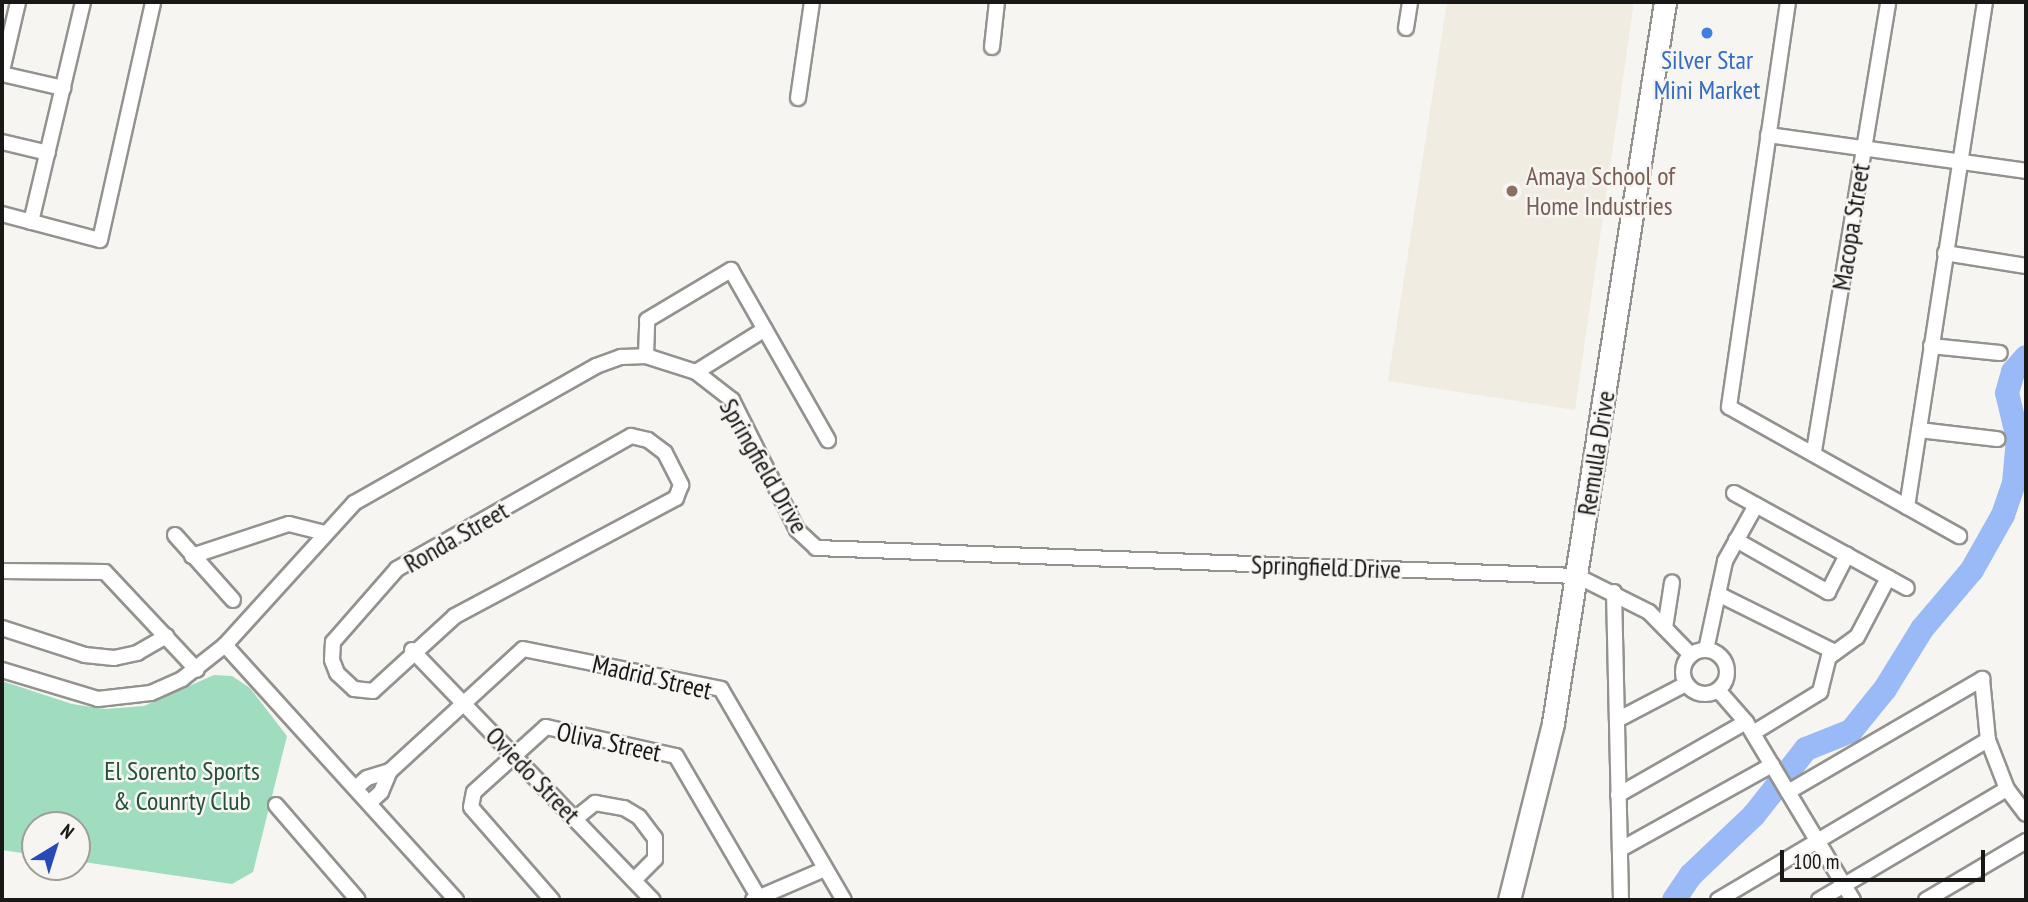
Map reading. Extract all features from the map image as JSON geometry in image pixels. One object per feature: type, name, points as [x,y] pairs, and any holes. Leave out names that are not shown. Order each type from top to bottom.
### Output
[{"type":"main road","name":"Remulla Drive","points":[[1508,900],[1553,723],[1665,2]]},
{"type":"street","points":[[18,2],[2,73],[63,88]]},
{"type":"street","points":[[31,222],[83,2]]},
{"type":"street","points":[[2,214],[100,240],[153,2]]},
{"type":"street","points":[[798,99],[812,2]]},
{"type":"street","points":[[992,47],[997,2]]},
{"type":"street","points":[[1406,28],[1409,2]]},
{"type":"street","points":[[1788,2],[1729,407],[1814,451],[1959,536]]},
{"type":"street","name":"Macopa Street","points":[[1814,451],[1888,2]]},
{"type":"street","points":[[1907,507],[1984,2]]},
{"type":"street","points":[[1768,135],[2026,171]]},
{"type":"street","points":[[2,142],[48,153]]},
{"type":"street","points":[[1945,253],[2026,265]]},
{"type":"street","points":[[646,356],[647,320],[731,270],[828,440]]},
{"type":"street","points":[[696,372],[765,329]]},
{"type":"street","points":[[1931,346],[2000,353]]},
{"type":"street","name":"Springfield Drive","points":[[2,670],[98,698],[151,693],[197,670],[225,645],[324,533],[355,503],[596,366],[646,356],[696,372],[732,400],[797,530],[816,548],[1577,576]]},
{"type":"street","points":[[1919,430],[1997,439]]},
{"type":"street","name":"Ronda Street","points":[[631,436],[648,440],[665,453],[681,485],[676,498],[455,616],[412,650],[373,691],[354,689],[332,660],[333,642],[397,569],[631,436]]},
{"type":"street","points":[[1734,493],[1906,588]]},
{"type":"street","points":[[1706,650],[1725,561],[1756,505]]},
{"type":"street","points":[[192,556],[289,524],[324,533]]},
{"type":"street","points":[[175,536],[233,600]]},
{"type":"street","points":[[1736,540],[1828,592],[1847,555]]},
{"type":"street","points":[[2,572],[105,572],[197,670]]},
{"type":"street","points":[[1577,576],[1614,592],[1649,612],[1691,655]]},
{"type":"street","points":[[1618,795],[1816,697],[1835,652],[1857,637],[1888,578]]},
{"type":"street","points":[[1665,628],[1672,583]]},
{"type":"street","points":[[1614,592],[1621,900]]},
{"type":"street","points":[[1718,594],[1835,652]]},
{"type":"street","points":[[2,628],[85,655],[114,658],[136,653],[166,636]]},
{"type":"street","points":[[225,645],[357,787],[456,900]]},
{"type":"street","name":"Madrid Street","points":[[370,802],[381,792],[390,771],[523,649],[721,689],[844,900]]},
{"type":"street","name":"Oviedo Street","points":[[412,650],[653,900]]},
{"type":"street","points":[[1706,650],[1719,655],[1726,666],[1726,680],[1718,690],[1697,692],[1686,684],[1684,665],[1691,655],[1706,650]]},
{"type":"street","points":[[1621,849],[1780,779],[1982,679],[1988,740],[2007,789],[2026,814]]},
{"type":"street","points":[[1617,720],[1686,684]]},
{"type":"street","points":[[1718,690],[1750,728],[1853,900]]},
{"type":"street","name":"Oliva Street","points":[[514,755],[546,727],[677,756],[756,899]]},
{"type":"street","points":[[1718,900],[1988,740]]},
{"type":"street","points":[[514,755],[474,792],[471,807],[552,900]]},
{"type":"street","name":"Madrid Street","points":[[357,787],[367,778],[390,771]]},
{"type":"street","points":[[1819,900],[2007,789]]},
{"type":"street","points":[[575,819],[595,803],[624,808],[639,817],[655,838],[655,859],[634,880]]},
{"type":"street","points":[[276,805],[358,900]]},
{"type":"street","points":[[1926,900],[2026,841]]},
{"type":"street","points":[[756,899],[825,869]]},
{"type":"shaded area","name":"Amaya School of Home Industries","points":[[1447,2],[1634,2],[1575,410],[1388,381]]},
{"type":"green space","name":"El Sorento Sports & Counrty Club","points":[[214,675],[232,676],[250,688],[287,736],[253,872],[232,884],[91,863],[91,811],[21,811],[21,853],[2,850],[2,681],[72,704],[105,709],[144,706]]},
{"type":"waterway","points":[[1674,900],[1691,875],[1754,815],[1806,749],[1851,731],[1885,689],[1922,629],[1972,570],[2003,515],[2014,483],[2018,439],[2007,393],[2013,372],[2026,357]]},
{"type":"place","name":"Silver Star Mini Market","points":[[1707,33]]},
{"type":"place","name":"Amaya School of Home Industries","points":[[1512,191]]}]
